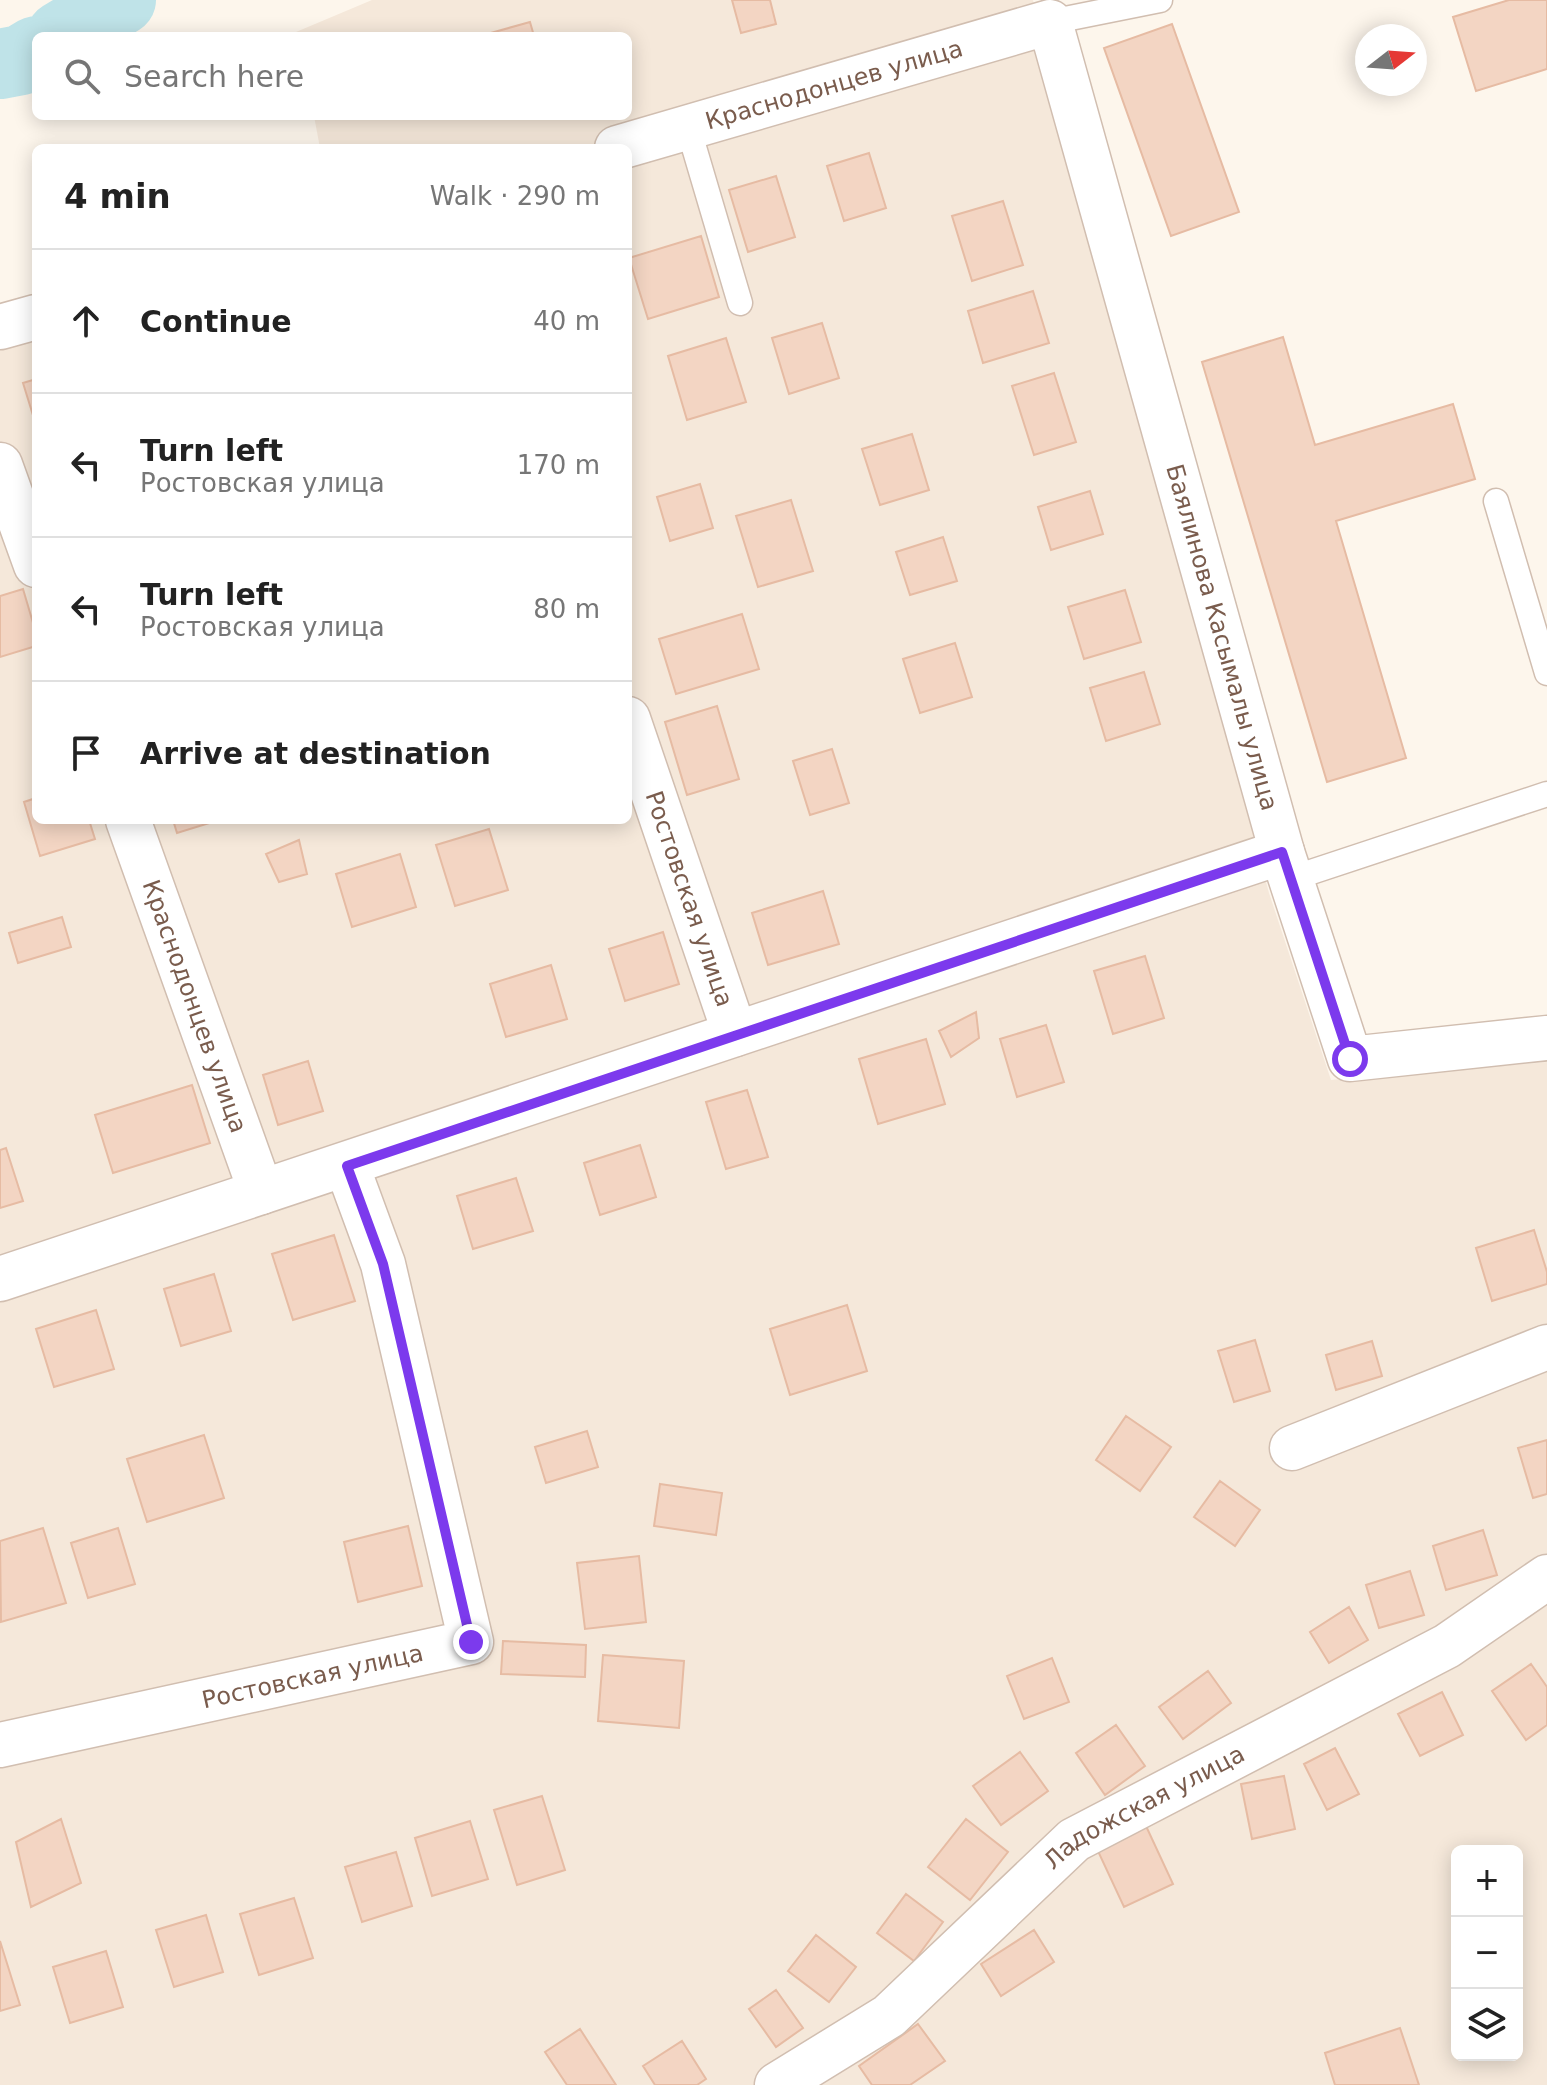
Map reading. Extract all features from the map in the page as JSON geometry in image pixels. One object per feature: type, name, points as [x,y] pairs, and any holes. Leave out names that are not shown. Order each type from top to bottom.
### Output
[{"type":"street","name":"Краснодонцев улица","points":[[631,144],[1050,22]]},
{"type":"street","name":"Баялинова Касымалы улица","points":[[1050,22],[1286,865],[1350,1059],[1547,1038]]},
{"type":"street","points":[[0,327],[32,318]]},
{"type":"street","points":[[0,465],[32,554]]},
{"type":"street","name":"Ростовская улица","points":[[632,731],[735,1034]]},
{"type":"street","name":"Краснодонцев улица","points":[[129,824],[261,1192]]},
{"type":"street","name":"Ростовская улица","points":[[0,1279],[347,1166],[735,1034],[1286,865]]},
{"type":"street","name":"Ростовская улица","points":[[0,1745],[471,1642],[383,1264],[347,1166]]},
{"type":"street","points":[[1292,1448],[1547,1347]]},
{"type":"street","name":"Ладожская улица","points":[[777,2085],[889,2016],[1074,1840],[1447,1646],[1547,1577]]},
{"type":"lane","points":[[1050,22],[1160,0]]},
{"type":"lane","points":[[688,127],[740,303]]},
{"type":"lane","points":[[1496,501],[1547,673]]},
{"type":"lane","points":[[1286,865],[1547,794]]},
{"type":"shaded area","points":[[372,0],[1033,0],[1044,61],[1269,893],[1331,1080],[1547,1062],[1547,2085],[0,2085],[0,349],[32,339],[32,824],[632,824],[632,144],[319,144],[315,120],[632,120],[632,32],[296,32]]},
{"type":"building","points":[[732,0],[770,0],[776,24],[741,33]]},
{"type":"building","points":[[1509,0],[1547,0],[1547,69],[1476,91],[1453,17]]},
{"type":"building","points":[[530,22],[533,32],[494,32]]},
{"type":"building","points":[[1172,24],[1239,212],[1171,236],[1104,48]]},
{"type":"building","points":[[869,153],[886,208],[844,221],[827,166]]},
{"type":"building","points":[[776,176],[795,237],[748,252],[729,190]]},
{"type":"building","points":[[1003,201],[1023,265],[972,281],[952,216]]},
{"type":"building","points":[[701,236],[719,297],[648,319],[632,268],[632,257]]},
{"type":"building","points":[[1033,291],[1049,343],[983,363],[968,311]]},
{"type":"building","points":[[822,323],[839,378],[789,394],[772,338]]},
{"type":"building","points":[[1283,337],[1315,445],[1453,404],[1475,479],[1336,521],[1406,758],[1327,782],[1202,362]]},
{"type":"building","points":[[726,338],[746,402],[687,420],[668,356]]},
{"type":"building","points":[[1054,373],[1076,442],[1034,455],[1012,386]]},
{"type":"building","points":[[32,380],[32,412],[23,383]]},
{"type":"building","points":[[912,434],[929,490],[880,505],[862,449]]},
{"type":"building","points":[[700,484],[713,528],[670,541],[657,497]]},
{"type":"building","points":[[1090,491],[1103,534],[1051,550],[1038,507]]},
{"type":"building","points":[[791,500],[813,571],[758,587],[736,516]]},
{"type":"building","points":[[943,537],[957,581],[910,595],[896,552]]},
{"type":"building","points":[[23,589],[32,619],[32,647],[0,657],[0,596]]},
{"type":"building","points":[[1125,590],[1141,642],[1084,659],[1068,607]]},
{"type":"building","points":[[742,614],[759,669],[676,694],[659,639]]},
{"type":"building","points":[[955,643],[972,697],[920,713],[903,659]]},
{"type":"building","points":[[1144,672],[1160,724],[1106,741],[1090,688]]},
{"type":"building","points":[[717,706],[739,779],[687,795],[665,722]]},
{"type":"building","points":[[832,749],[849,803],[810,815],[793,761]]},
{"type":"building","points":[[32,799],[32,824],[90,824],[95,839],[40,856],[24,802]]},
{"type":"building","points":[[174,824],[206,824],[177,833]]},
{"type":"building","points":[[489,829],[508,890],[455,906],[436,845]]},
{"type":"building","points":[[299,840],[307,874],[279,882],[266,854]]},
{"type":"building","points":[[400,854],[416,907],[352,927],[336,874]]},
{"type":"building","points":[[823,891],[839,944],[768,965],[752,913]]},
{"type":"building","points":[[62,917],[71,947],[18,963],[9,933]]},
{"type":"building","points":[[663,932],[679,984],[625,1001],[609,949]]},
{"type":"building","points":[[1145,956],[1164,1018],[1113,1034],[1094,971]]},
{"type":"building","points":[[551,965],[567,1019],[506,1037],[490,984]]},
{"type":"building","points":[[976,1012],[979,1038],[951,1057],[939,1031]]},
{"type":"building","points":[[1046,1025],[1064,1082],[1017,1097],[1000,1039]]},
{"type":"building","points":[[926,1039],[945,1104],[878,1124],[859,1059]]},
{"type":"building","points":[[308,1061],[323,1111],[278,1125],[263,1075]]},
{"type":"building","points":[[192,1085],[210,1143],[113,1173],[95,1115]]},
{"type":"building","points":[[747,1090],[768,1157],[726,1169],[706,1102]]},
{"type":"building","points":[[640,1145],[656,1197],[600,1215],[584,1163]]},
{"type":"building","points":[[6,1148],[23,1201],[0,1208],[0,1150]]},
{"type":"building","points":[[516,1178],[533,1231],[473,1249],[457,1196]]},
{"type":"building","points":[[1534,1230],[1547,1272],[1547,1284],[1492,1301],[1476,1248]]},
{"type":"building","points":[[334,1235],[355,1301],[293,1320],[272,1254]]},
{"type":"building","points":[[214,1274],[231,1331],[181,1346],[164,1289]]},
{"type":"building","points":[[847,1305],[867,1371],[790,1395],[770,1329]]},
{"type":"building","points":[[96,1310],[114,1369],[54,1387],[36,1329]]},
{"type":"building","points":[[1255,1340],[1270,1391],[1234,1402],[1218,1351]]},
{"type":"building","points":[[1372,1341],[1382,1376],[1336,1390],[1326,1355]]},
{"type":"building","points":[[1126,1416],[1171,1447],[1140,1491],[1096,1460]]},
{"type":"building","points":[[587,1431],[598,1467],[546,1483],[535,1447]]},
{"type":"building","points":[[204,1435],[224,1498],[147,1522],[127,1459]]},
{"type":"building","points":[[1547,1440],[1547,1494],[1533,1498],[1518,1448]]},
{"type":"building","points":[[1220,1481],[1260,1510],[1235,1546],[1194,1517]]},
{"type":"building","points":[[660,1484],[722,1493],[716,1535],[654,1526]]},
{"type":"building","points":[[408,1526],[422,1586],[358,1602],[344,1542]]},
{"type":"building","points":[[43,1528],[66,1603],[1,1622],[0,1541]]},
{"type":"building","points":[[118,1528],[135,1584],[88,1598],[71,1543]]},
{"type":"building","points":[[1483,1530],[1497,1575],[1446,1590],[1433,1546]]},
{"type":"building","points":[[639,1556],[646,1622],[585,1629],[577,1563]]},
{"type":"building","points":[[1410,1571],[1424,1615],[1379,1628],[1366,1585]]},
{"type":"building","points":[[1349,1607],[1368,1640],[1329,1663],[1310,1632]]},
{"type":"building","points":[[503,1641],[586,1645],[585,1677],[501,1674]]},
{"type":"building","points":[[603,1655],[684,1661],[679,1728],[598,1721]]},
{"type":"building","points":[[1052,1658],[1069,1702],[1024,1719],[1007,1676]]},
{"type":"building","points":[[1531,1664],[1547,1687],[1547,1725],[1526,1740],[1492,1691]]},
{"type":"building","points":[[1208,1671],[1231,1703],[1183,1739],[1159,1707]]},
{"type":"building","points":[[1442,1692],[1463,1735],[1420,1756],[1398,1714]]},
{"type":"building","points":[[1116,1725],[1145,1766],[1105,1795],[1076,1753]]},
{"type":"building","points":[[1335,1748],[1359,1794],[1327,1810],[1304,1764]]},
{"type":"building","points":[[1020,1752],[1048,1791],[1001,1825],[973,1786]]},
{"type":"building","points":[[1284,1776],[1295,1829],[1252,1839],[1241,1784]]},
{"type":"building","points":[[542,1796],[565,1870],[517,1885],[494,1810]]},
{"type":"building","points":[[61,1819],[81,1883],[31,1907],[16,1842]]},
{"type":"building","points":[[966,1819],[1008,1852],[970,1900],[928,1867]]},
{"type":"building","points":[[470,1821],[488,1879],[432,1896],[415,1838]]},
{"type":"building","points":[[1146,1826],[1173,1884],[1124,1907],[1097,1849]]},
{"type":"building","points":[[396,1852],[412,1906],[362,1922],[345,1867]]},
{"type":"building","points":[[906,1894],[943,1922],[914,1961],[877,1933]]},
{"type":"building","points":[[294,1898],[313,1958],[259,1975],[240,1914]]},
{"type":"building","points":[[206,1915],[223,1972],[174,1987],[156,1930]]},
{"type":"building","points":[[1034,1930],[1054,1962],[1001,1996],[981,1964]]},
{"type":"building","points":[[816,1935],[856,1967],[829,2002],[788,1971]]},
{"type":"building","points":[[0,1941],[20,2005],[0,2011]]},
{"type":"building","points":[[106,1951],[123,2007],[70,2023],[53,1967]]},
{"type":"building","points":[[776,1990],[803,2028],[776,2047],[749,2009]]},
{"type":"building","points":[[918,2024],[945,2061],[910,2085],[872,2085],[859,2066]]},
{"type":"building","points":[[1400,2028],[1419,2085],[1335,2085],[1325,2053]]},
{"type":"building","points":[[580,2029],[616,2085],[567,2085],[545,2052]]},
{"type":"building","points":[[682,2041],[706,2079],[697,2085],[655,2085],[643,2066]]},
{"type":"waterway","points":[[68,32],[121,0]]},
{"type":"waterway","points":[[0,64],[21,60],[32,53]]},
{"type":"route","points":[[471,1642],[383,1264],[347,1166],[1282,852],[1350,1059]]}]
